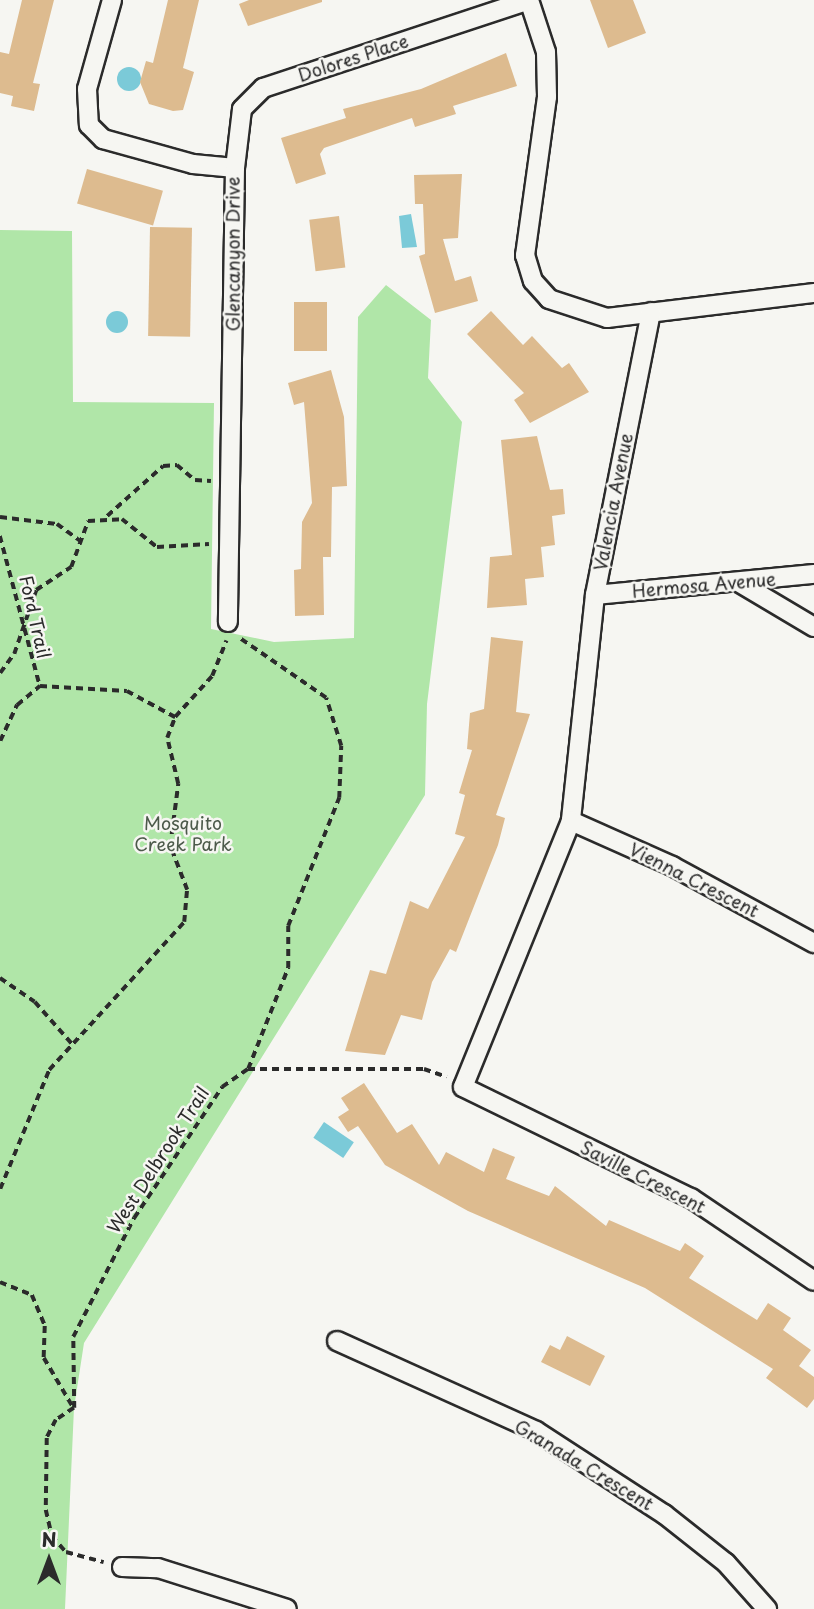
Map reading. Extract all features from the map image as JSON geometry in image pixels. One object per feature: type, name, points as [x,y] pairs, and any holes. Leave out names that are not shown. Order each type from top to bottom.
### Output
[{"type":"street","name":"Glencanyon Drive","points":[[112,0],[86,89],[89,125],[103,139],[193,164],[235,168],[233,474],[228,625]]},
{"type":"street","name":"Dolores Place","points":[[235,168],[242,109],[263,88],[529,0]]},
{"type":"street","points":[[529,0],[546,52],[547,97],[528,213],[525,255],[533,281],[549,299],[576,312],[607,318],[814,293]]},
{"type":"street","name":"Valencia Avenue","points":[[463,1087],[571,821],[595,595],[651,312]]},
{"type":"street","name":"Hermosa Avenue","points":[[595,595],[814,574]]},
{"type":"street","points":[[740,583],[814,627]]},
{"type":"street","name":"Vienna Crescent","points":[[571,821],[672,866],[814,943]]},
{"type":"street","name":"Saville Crescent","points":[[463,1087],[691,1198],[814,1281]]},
{"type":"street","name":"Granada Crescent","points":[[337,1341],[536,1431],[664,1514],[726,1563],[767,1609]]},
{"type":"street","points":[[122,1567],[158,1568],[287,1609]]},
{"type":"path","points":[[0,673],[36,590],[71,567],[88,521],[107,516],[163,466],[177,465],[195,480],[233,474]]},
{"type":"path","points":[[107,516],[134,526],[157,547],[230,542]]},
{"type":"path","points":[[0,517],[57,524],[79,541]]},
{"type":"path","name":"Ford Trail","points":[[0,536],[40,686],[127,691],[175,717]]},
{"type":"path","points":[[0,1189],[49,1070],[184,922],[187,890],[170,846],[178,784],[167,738],[175,717],[218,665],[228,625],[326,698],[341,746],[339,798],[327,838],[288,926],[288,968],[248,1069],[424,1069],[463,1087]]},
{"type":"path","points":[[0,741],[18,705],[40,686]]},
{"type":"path","points":[[0,978],[35,1002],[74,1045]]},
{"type":"path","name":"West Delbrook Trail","points":[[74,1408],[69,1363],[73,1337],[134,1218],[222,1087],[248,1069]]},
{"type":"path","points":[[0,1282],[32,1295],[44,1326],[44,1358],[58,1391],[74,1408],[56,1420],[47,1438],[52,1536],[66,1552],[122,1567]]},
{"type":"green space","name":"Mosquito Creek Park","points":[[0,230],[72,231],[73,402],[214,403],[211,629],[274,642],[354,638],[358,317],[386,285],[431,320],[428,378],[462,422],[427,704],[425,795],[84,1343],[74,1408],[65,1609],[0,1609]]},
{"type":"water","points":[[129,67],[137,71],[141,79],[137,87],[129,91],[121,87],[117,79],[121,71]]},
{"type":"water","points":[[411,214],[417,247],[402,248],[399,216]]},
{"type":"water","points":[[117,311],[125,314],[128,322],[125,330],[117,333],[109,330],[106,322],[109,314]]},
{"type":"water","points":[[324,1122],[354,1142],[343,1158],[313,1138]]},
{"type":"building","points":[[22,0],[54,0],[33,83],[40,84],[34,111],[11,106],[13,96],[0,93],[0,52],[9,54]]},
{"type":"building","points":[[168,0],[199,0],[183,68],[194,72],[183,110],[173,111],[149,104],[140,82],[146,61],[153,63]]},
{"type":"building","points":[[249,0],[322,2],[248,26],[239,4]]},
{"type":"building","points":[[590,0],[633,0],[646,33],[608,48]]},
{"type":"building","points":[[506,53],[517,86],[453,106],[456,114],[415,127],[412,118],[324,148],[320,154],[326,174],[296,184],[281,138],[346,118],[343,109],[421,89]]},
{"type":"building","points":[[87,169],[163,191],[153,225],[77,204]]},
{"type":"building","points":[[462,174],[458,238],[443,239],[455,281],[471,276],[478,301],[435,313],[419,256],[425,254],[423,204],[415,204],[414,175]]},
{"type":"building","points":[[339,216],[345,268],[316,271],[309,220]]},
{"type":"building","points":[[150,227],[192,228],[190,337],[148,336]]},
{"type":"building","points":[[294,302],[327,302],[327,351],[294,351]]},
{"type":"building","points":[[491,311],[523,345],[532,336],[562,368],[569,363],[589,392],[530,423],[514,400],[524,393],[467,334]]},
{"type":"building","points":[[331,370],[344,417],[347,486],[332,487],[331,557],[323,557],[324,615],[295,616],[294,570],[301,569],[302,522],[312,503],[304,402],[294,405],[288,383]]},
{"type":"building","points":[[537,436],[550,490],[563,489],[565,514],[552,516],[555,545],[541,547],[544,577],[525,579],[527,605],[487,608],[490,557],[512,555],[501,440]]},
{"type":"building","points":[[491,637],[523,641],[516,712],[530,714],[496,815],[505,818],[498,845],[456,952],[450,949],[432,982],[422,1020],[401,1015],[385,1055],[345,1051],[370,970],[386,974],[410,901],[428,909],[465,837],[455,834],[465,795],[459,793],[472,750],[467,749],[470,713],[484,709]]},
{"type":"building","points":[[364,1083],[397,1133],[412,1124],[439,1165],[446,1152],[484,1172],[493,1148],[515,1157],[506,1179],[549,1196],[555,1186],[606,1226],[609,1220],[680,1251],[685,1243],[704,1256],[689,1278],[757,1320],[768,1303],[791,1318],[783,1330],[811,1350],[799,1366],[814,1377],[814,1399],[807,1408],[766,1378],[773,1369],[645,1288],[468,1211],[385,1165],[358,1126],[348,1132],[338,1117],[349,1110],[341,1098]]},
{"type":"building","points":[[567,1336],[605,1356],[590,1386],[541,1362],[550,1345],[560,1350]]}]
